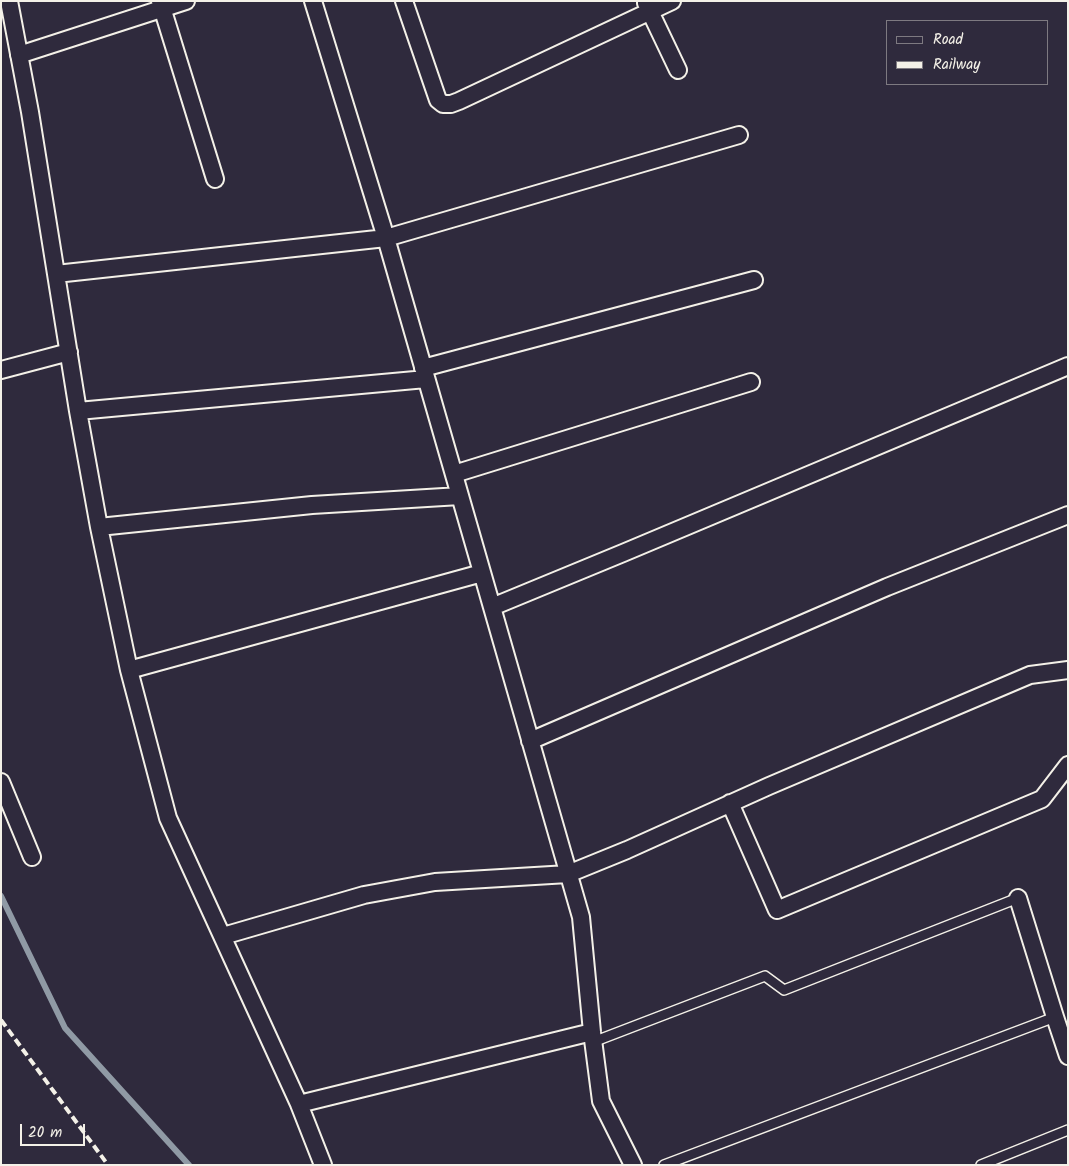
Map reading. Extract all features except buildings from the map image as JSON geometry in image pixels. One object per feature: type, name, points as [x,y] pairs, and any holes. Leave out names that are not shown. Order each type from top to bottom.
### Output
[{"type":"street","points":[[9,1],[30,112],[68,352],[99,527],[129,670],[168,818],[300,1104],[323,1165]]},
{"type":"street","points":[[19,55],[161,5],[186,1]]},
{"type":"street","points":[[313,1],[386,238],[581,917],[592,1037],[601,1101],[631,1164]]},
{"type":"street","points":[[404,1],[438,100],[443,104],[459,101],[648,6],[672,1]]},
{"type":"street","points":[[161,5],[215,179]]},
{"type":"street","points":[[648,6],[678,70]]},
{"type":"street","points":[[56,274],[386,238],[739,135]]},
{"type":"street","points":[[78,411],[425,373],[754,280]]},
{"type":"street","points":[[1,370],[68,352]]},
{"type":"street","points":[[492,607],[1068,366]]},
{"type":"street","points":[[454,474],[751,382]]},
{"type":"street","points":[[99,527],[312,505],[460,496]]},
{"type":"street","points":[[530,740],[887,586],[1068,515]]},
{"type":"street","points":[[129,670],[482,573]]},
{"type":"street","points":[[223,936],[364,894],[436,882],[568,874],[1030,675],[1068,670]]},
{"type":"street","points":[[730,803],[776,910],[1042,800],[1068,765]]},
{"type":"street","points":[[1,782],[32,857]]},
{"type":"street","points":[[1018,898],[1061,1015],[1068,1056]]},
{"type":"street","points":[[300,1104],[592,1037]]},
{"type":"lane","points":[[592,1037],[765,976],[784,990],[1018,898]]},
{"type":"lane","points":[[664,1165],[1061,1015]]},
{"type":"lane","points":[[981,1165],[1068,1130]]},
{"type":"waterway","points":[[1,896],[65,1028],[189,1165]]},
{"type":"railway","points":[[1,1020],[108,1165]]}]
